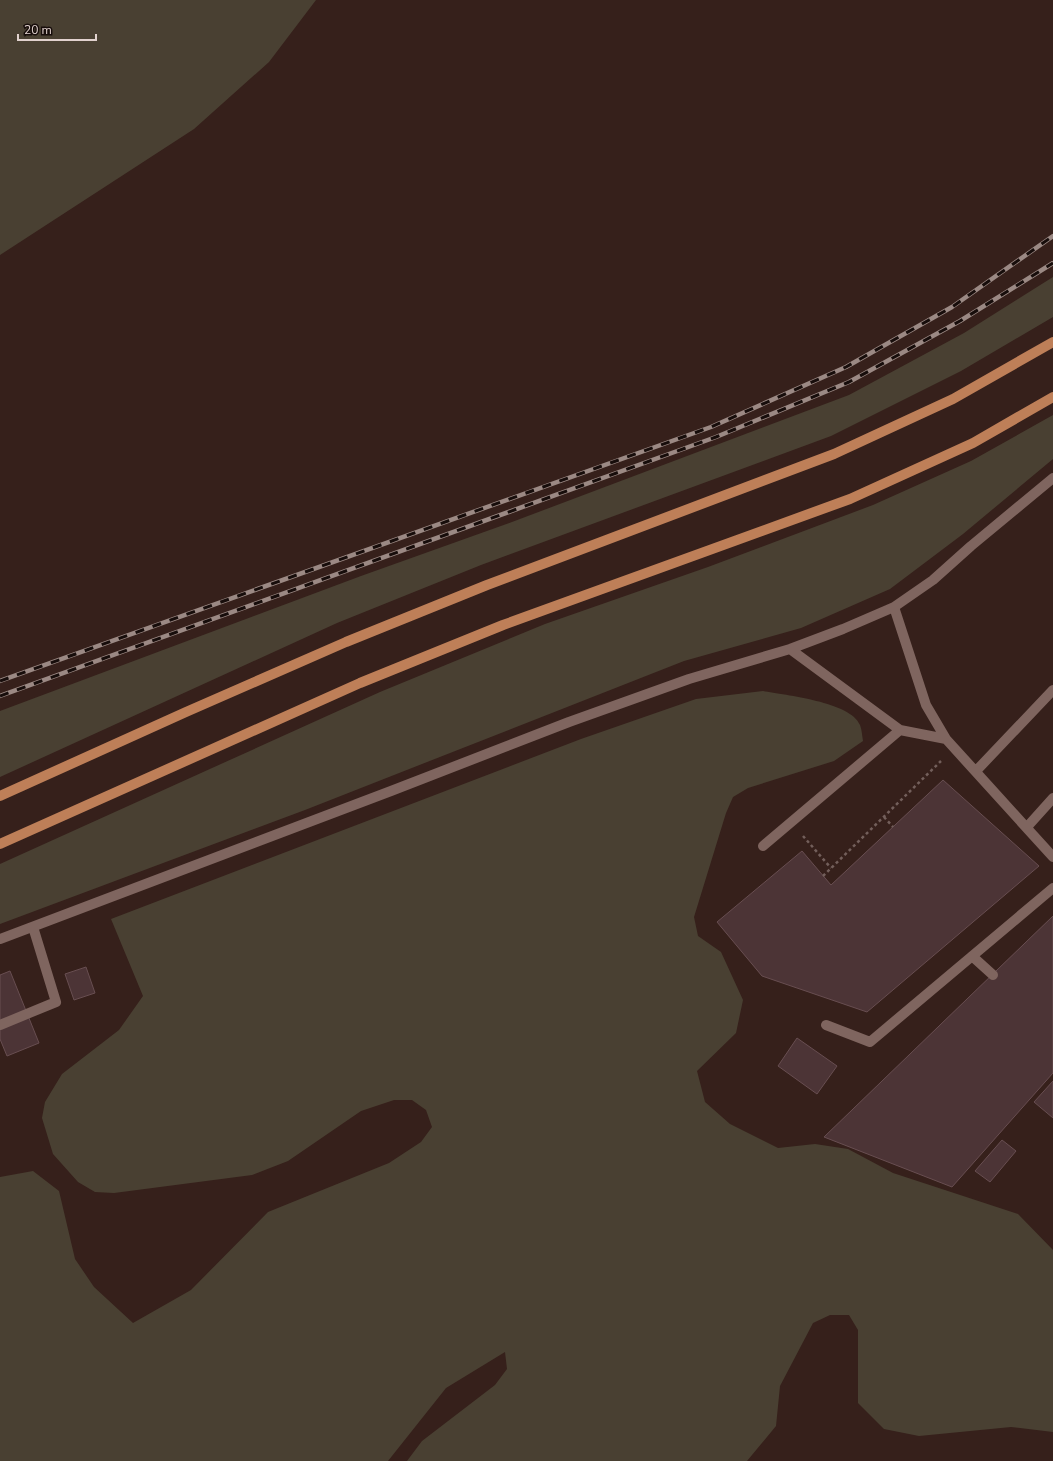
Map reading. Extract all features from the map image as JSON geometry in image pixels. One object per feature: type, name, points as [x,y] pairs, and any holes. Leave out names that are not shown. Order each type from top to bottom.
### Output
[{"type":"main road","points":[[0,796],[346,642],[487,585],[834,454],[953,399],[1053,342]]},
{"type":"main road","points":[[0,844],[360,683],[503,625],[850,499],[973,443],[1053,397]]},
{"type":"lane","points":[[0,939],[569,722],[689,679],[790,649],[843,629],[894,607],[933,580],[971,546],[1053,478]]},
{"type":"lane","points":[[894,607],[926,705],[946,738],[1027,826],[1053,857]]},
{"type":"lane","points":[[790,649],[900,730],[946,738]]},
{"type":"lane","points":[[976,771],[1053,690]]},
{"type":"lane","points":[[763,846],[900,730]]},
{"type":"lane","points":[[1027,826],[1053,798]]},
{"type":"lane","points":[[826,1025],[870,1042],[1053,888]]},
{"type":"lane","points":[[0,1024],[56,1002],[33,927]]},
{"type":"lane","points":[[972,956],[992,975]]},
{"type":"path","points":[[823,876],[934,768]]},
{"type":"path","points":[[884,817],[893,827]]},
{"type":"path","points":[[806,839],[831,868]]},
{"type":"shaded area","points":[[0,0],[316,0],[269,62],[194,129],[0,255]]},
{"type":"shaded area","points":[[1053,277],[1053,317],[961,371],[831,436],[481,565],[337,623],[0,777],[0,711],[361,576],[512,522],[849,395],[964,333]]},
{"type":"shaded area","points":[[1053,415],[1053,459],[963,534],[890,589],[801,628],[684,661],[305,810],[0,924],[0,864],[380,692],[545,624],[708,567],[873,505],[971,461]]},
{"type":"shaded area","points":[[763,691],[801,697],[831,705],[844,711],[854,717],[860,725],[863,741],[834,761],[748,788],[733,797],[726,813],[694,917],[698,936],[721,952],[743,1000],[736,1033],[697,1071],[705,1102],[730,1124],[778,1148],[815,1144],[848,1149],[893,1173],[1018,1214],[1053,1250],[1053,1432],[1011,1427],[919,1436],[884,1429],[858,1403],[858,1330],[849,1315],[830,1315],[813,1323],[780,1386],[776,1426],[747,1461],[407,1461],[422,1441],[495,1385],[507,1369],[505,1352],[446,1388],[388,1461],[0,1461],[0,1177],[33,1171],[59,1191],[75,1259],[94,1287],[133,1323],[191,1290],[268,1212],[389,1163],[421,1142],[432,1127],[426,1110],[412,1100],[394,1100],[361,1111],[288,1161],[252,1175],[114,1193],[95,1192],[78,1182],[53,1154],[42,1118],[45,1102],[62,1074],[119,1030],[143,996],[111,919],[581,739],[696,699]]},
{"type":"building","points":[[943,780],[1039,866],[867,1012],[762,976],[717,922],[802,851],[831,885]]},
{"type":"building","points":[[1053,916],[1053,1073],[952,1187],[824,1137]]},
{"type":"building","points":[[86,967],[95,993],[74,1000],[65,974]]},
{"type":"building","points":[[10,971],[39,1043],[7,1056],[0,1039],[0,975]]},
{"type":"building","points":[[797,1038],[837,1066],[817,1094],[778,1066]]},
{"type":"building","points":[[1053,1081],[1053,1118],[1034,1102]]},
{"type":"building","points":[[1002,1140],[1016,1151],[990,1182],[975,1171]]},
{"type":"railway","points":[[0,681],[711,427],[846,367],[952,307],[1053,236]]},
{"type":"railway","points":[[0,696],[716,437],[849,382],[960,321],[1053,263]]}]
